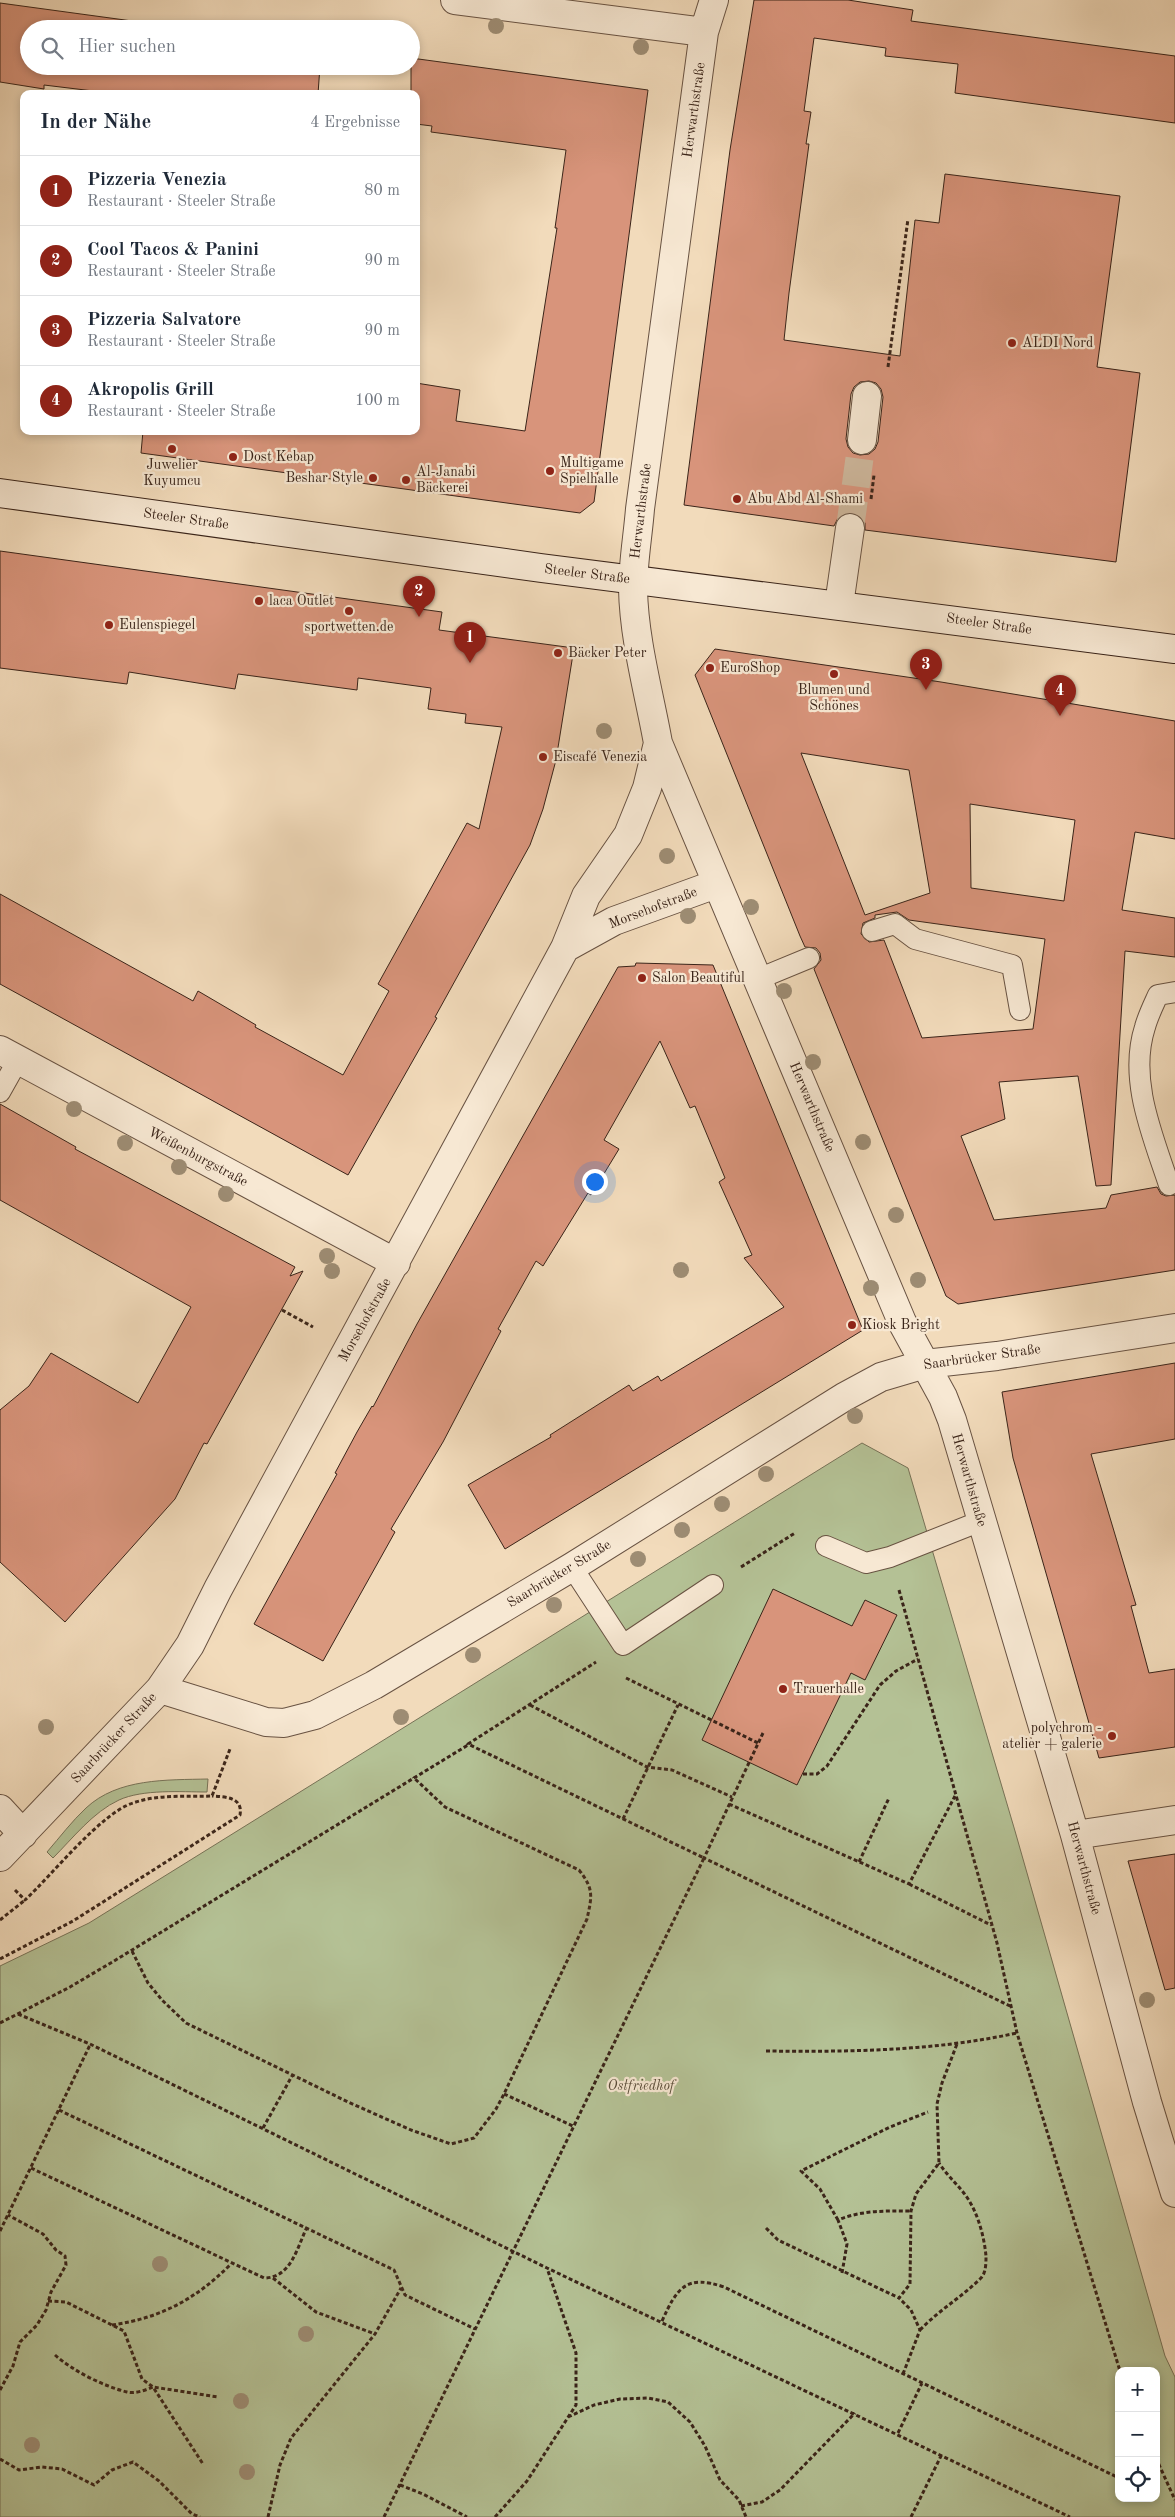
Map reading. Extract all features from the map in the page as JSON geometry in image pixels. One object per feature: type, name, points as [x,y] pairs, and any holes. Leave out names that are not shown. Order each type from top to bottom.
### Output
[{"type":"street","points":[[455,0],[704,32]]},
{"type":"street","name":"Herwarthstraße","points":[[714,0],[704,32],[642,499],[634,579],[639,645],[658,743],[902,1322],[943,1397],[952,1420],[1075,1835],[1147,2102],[1175,2193]]},
{"type":"street","points":[[862,440],[867,396]]},
{"type":"street","name":"Steeler Straße","points":[[0,493],[634,579],[1175,649]]},
{"type":"street","points":[[839,605],[850,528]]},
{"type":"street","name":"Morsehofstraße","points":[[160,1689],[190,1645],[222,1581],[396,1263],[565,948],[586,896],[628,836],[647,788],[658,743]]},
{"type":"street","name":"Morsehofstraße","points":[[565,948],[614,921],[716,884]]},
{"type":"street","name":"Weißenburgstraße","points":[[9,1055],[396,1263]]},
{"type":"street","name":"Saarbrücker Straße","points":[[0,1857],[160,1689],[266,1722],[284,1723],[315,1715],[374,1685],[572,1567],[844,1398],[881,1378],[925,1364],[997,1356],[1175,1328]]},
{"type":"street","points":[[0,1809],[23,1834]]},
{"type":"street","points":[[1075,1835],[1175,1820]]},
{"type":"lane","points":[[872,931],[895,924],[915,939],[1012,965],[1020,1010]]},
{"type":"lane","points":[[758,978],[809,958]]},
{"type":"lane","points":[[1169,1185],[1146,1114],[1139,1067],[1144,1028],[1158,995],[1175,992]]},
{"type":"lane","points":[[0,1092],[9,1055]]},
{"type":"lane","points":[[826,1546],[866,1563],[890,1557],[981,1521]]},
{"type":"lane","points":[[572,1567],[622,1645],[713,1585]]},
{"type":"path","points":[[282,1310],[313,1326]]},
{"type":"path","points":[[713,1585],[797,1532],[826,1546]]},
{"type":"path","points":[[890,1557],[992,1926],[1017,2033],[1119,2367]]},
{"type":"path","points":[[803,1774],[817,1774],[827,1766],[880,1686],[896,1671],[918,1659]]},
{"type":"path","points":[[0,2023],[70,1987],[132,1951],[468,1744],[598,1661],[603,1665]]},
{"type":"path","points":[[617,1674],[758,1743]]},
{"type":"path","points":[[529,1705],[647,1767],[672,1770],[732,1797]]},
{"type":"path","points":[[623,1819],[678,1705]]},
{"type":"path","points":[[212,1796],[243,1715]]},
{"type":"path","points":[[384,2517],[763,1733]]},
{"type":"path","points":[[468,1744],[1011,2006]]},
{"type":"path","points":[[132,1951],[148,1982],[162,2000],[186,2023],[292,2076],[411,2130],[451,2144],[474,2138],[496,2109],[504,2094],[587,1919],[592,1898],[589,1883],[579,1870],[550,1854],[445,1807],[413,1777]]},
{"type":"path","points":[[0,1920],[26,1900],[105,1819],[132,1803],[150,1799],[212,1796],[229,1797],[237,1801],[241,1808],[240,1815],[73,1921],[0,1959]]},
{"type":"path","points":[[909,1884],[955,1796]]},
{"type":"path","points":[[859,1862],[889,1798]]},
{"type":"path","points":[[729,1804],[909,1884],[992,1926]]},
{"type":"path","points":[[15,1889],[26,1900]]},
{"type":"path","points":[[18,2014],[90,2044],[548,2268],[855,2412],[1070,2517]]},
{"type":"path","points":[[766,2052],[839,2052],[957,2044],[1017,2033]]},
{"type":"path","points":[[0,2231],[90,2044]]},
{"type":"path","points":[[903,2374],[920,2330],[938,2312],[984,2276],[986,2264],[984,2240],[975,2213],[964,2193],[948,2178],[939,2163],[937,2104],[942,2083],[957,2044]]},
{"type":"path","points":[[263,2128],[292,2076]]},
{"type":"path","points":[[504,2094],[573,2126]]},
{"type":"path","points":[[58,2110],[308,2227],[394,2270],[400,2278],[405,2295],[475,2329]]},
{"type":"path","points":[[842,2273],[847,2244],[838,2220],[820,2189],[801,2171],[890,2127],[928,2112]]},
{"type":"path","points":[[899,2298],[910,2284],[911,2211],[916,2194],[939,2163]]},
{"type":"path","points":[[30,2168],[257,2276],[273,2278],[316,2312],[375,2334]]},
{"type":"path","points":[[838,2220],[852,2214],[875,2211],[911,2211]]},
{"type":"path","points":[[0,2390],[13,2366],[20,2342],[37,2325],[66,2265],[65,2256],[56,2250],[44,2234],[8,2215]]},
{"type":"path","points":[[273,2278],[287,2269],[308,2227]]},
{"type":"path","points":[[766,2228],[778,2240],[792,2245],[842,2273],[879,2287],[899,2298],[911,2310],[920,2330]]},
{"type":"path","points":[[112,2325],[137,2322],[178,2307],[231,2264]]},
{"type":"path","points":[[495,2517],[527,2480],[576,2405],[576,2353],[548,2268]]},
{"type":"path","points":[[662,2321],[678,2290],[699,2282],[712,2283],[765,2306],[1115,2476]]},
{"type":"path","points":[[268,2517],[280,2465],[291,2438],[375,2334],[402,2287]]},
{"type":"path","points":[[48,2301],[66,2302],[124,2331],[142,2378],[154,2387],[203,2464]]},
{"type":"path","points":[[54,2355],[70,2369],[128,2392],[145,2391],[154,2387],[218,2397]]},
{"type":"path","points":[[898,2433],[922,2383]]},
{"type":"path","points":[[568,2417],[594,2405],[620,2399],[648,2398],[668,2402],[690,2422],[705,2446],[720,2480],[741,2506],[746,2517]]},
{"type":"path","points":[[741,2506],[762,2502],[780,2490],[855,2412]]},
{"type":"path","points":[[911,2517],[942,2454]]},
{"type":"path","points":[[0,2459],[19,2470],[42,2467],[62,2470],[94,2485],[112,2470],[133,2462],[159,2481],[192,2514],[200,2517]]},
{"type":"path","points":[[1160,2472],[1175,2500]]},
{"type":"path","points":[[400,2485],[423,2494],[467,2517]]},
{"type":"green space","name":"Ostfriedhof","points":[[862,1443],[908,1468],[1015,1831],[1165,2356],[1175,2377],[1175,2517],[0,2517],[0,1966],[89,1923]]},
{"type":"green space","points":[[208,1779],[207,1792],[139,1794],[119,1800],[92,1818],[53,1858],[47,1852],[86,1808],[99,1798],[113,1791],[144,1783]]},
{"type":"building","points":[[754,0],[848,0],[913,10],[911,21],[1175,56],[1175,123],[955,93],[958,64],[885,56],[886,48],[814,38],[804,111],[811,112],[806,144],[809,144],[784,340],[900,356],[915,220],[939,223],[945,174],[1120,196],[1097,367],[1140,373],[1116,562],[865,530],[865,523],[860,516],[852,513],[845,513],[838,518],[834,526],[684,505],[730,150]],"holes":[[[869,381],[876,383],[881,389],[883,397],[878,442],[875,449],[869,454],[860,455],[853,453],[848,447],[846,439],[851,394],[854,387],[860,382]]]},
{"type":"building","points":[[0,3],[125,20],[20,20],[20,75],[319,75],[318,90],[85,90],[44,85],[44,89],[0,82]]},
{"type":"building","points":[[420,59],[648,90],[594,502],[580,513],[141,453],[143,435],[420,435],[420,384],[460,390],[456,421],[525,431],[557,228],[555,228],[566,150],[431,132],[432,126],[420,124],[420,90],[411,90],[411,75],[420,75]]},
{"type":"building","points":[[0,551],[442,612],[439,630],[574,648],[556,760],[543,809],[530,845],[435,1017],[437,1018],[348,1175],[0,984],[0,894],[193,1001],[198,991],[256,1025],[255,1027],[343,1075],[389,991],[378,984],[467,823],[479,829],[502,727],[465,723],[466,714],[428,709],[431,688],[358,678],[357,690],[238,674],[235,689],[129,672],[127,684],[0,668]]},
{"type":"building","points":[[715,649],[941,682],[1175,721],[1175,839],[1135,832],[1122,910],[1175,918],[1175,957],[1125,951],[1111,1185],[1096,1186],[1078,1076],[999,1082],[1005,1119],[961,1136],[994,1220],[1106,1208],[1111,1195],[1157,1187],[1161,1194],[1166,1196],[1175,1195],[1175,1270],[958,1304],[946,1296],[814,969],[821,960],[820,953],[816,948],[805,947],[800,936],[695,675]],"holes":[[[801,753],[909,770],[930,893],[865,915]],[[970,804],[1075,820],[1064,901],[971,888]],[[897,912],[909,920],[1045,939],[1033,1029],[922,1038],[884,940],[869,942],[861,934],[863,923],[875,918],[875,915]]]},
{"type":"building","points":[[636,963],[713,965],[863,1330],[505,1549],[468,1485],[551,1437],[550,1435],[629,1385],[633,1391],[658,1376],[661,1381],[784,1307],[744,1258],[752,1255],[719,1182],[725,1178],[695,1106],[690,1108],[660,1041],[604,1140],[619,1149],[591,1195],[588,1193],[543,1266],[536,1261],[498,1329],[501,1331],[443,1442],[391,1529],[395,1532],[323,1661],[254,1624],[337,1474],[335,1473],[357,1432],[373,1407],[417,1324],[618,967],[635,966]]},
{"type":"building","points":[[0,1104],[76,1147],[75,1149],[295,1267],[290,1276],[303,1271],[207,1444],[204,1443],[175,1499],[65,1622],[0,1562],[0,1410],[29,1386],[51,1353],[138,1403],[191,1307],[0,1200]]},
{"type":"building","points":[[1175,1363],[1175,1439],[1091,1454],[1136,1605],[1131,1606],[1149,1673],[1175,1669],[1175,1747],[1099,1758],[1013,1458],[1002,1392]]},
{"type":"building","points":[[773,1589],[852,1626],[865,1600],[897,1615],[865,1680],[851,1673],[797,1785],[702,1740]]},
{"type":"building","points":[[1175,1854],[1175,1988],[1165,1990],[1128,1861]]},
{"type":"tunnel","points":[[850,528],[862,440]]},
{"type":"place","name":"ALDI Nord","points":[[1012,343]]},
{"type":"place","name":"Juwelier Kuyumcu","points":[[172,449]]},
{"type":"place","name":"Dost Kebap","points":[[233,457]]},
{"type":"place","name":"Multigame Spielhalle","points":[[550,471]]},
{"type":"place","name":"Beshar Style","points":[[373,478]]},
{"type":"place","name":"Al-Janabi Bäckerei","points":[[406,480]]},
{"type":"place","name":"Abu Abd Al-Shami","points":[[737,499]]},
{"type":"place","name":"laca Outlet","points":[[259,601]]},
{"type":"place","name":"sportwetten.de","points":[[349,611]]},
{"type":"place","name":"Cool Tacos & Panini","points":[[419,617]]},
{"type":"place","name":"Eulenspiegel","points":[[109,625]]},
{"type":"place","name":"Bäcker Peter","points":[[558,653]]},
{"type":"place","name":"Pizzeria Venezia","points":[[470,663]]},
{"type":"place","name":"EuroShop","points":[[710,668]]},
{"type":"place","name":"Blumen und Schönes","points":[[834,674]]},
{"type":"place","name":"Pizzeria Salvatore","points":[[926,690]]},
{"type":"place","name":"Akropolis Grill","points":[[1060,716]]},
{"type":"place","name":"Eiscafé Venezia","points":[[543,757]]},
{"type":"place","name":"Salon Beautiful","points":[[642,978]]},
{"type":"place","name":"Kiosk Bright","points":[[852,1325]]},
{"type":"place","name":"Trauerhalle","points":[[783,1689]]},
{"type":"place","name":"polychrom - atelier + galerie","points":[[1112,1736]]}]
